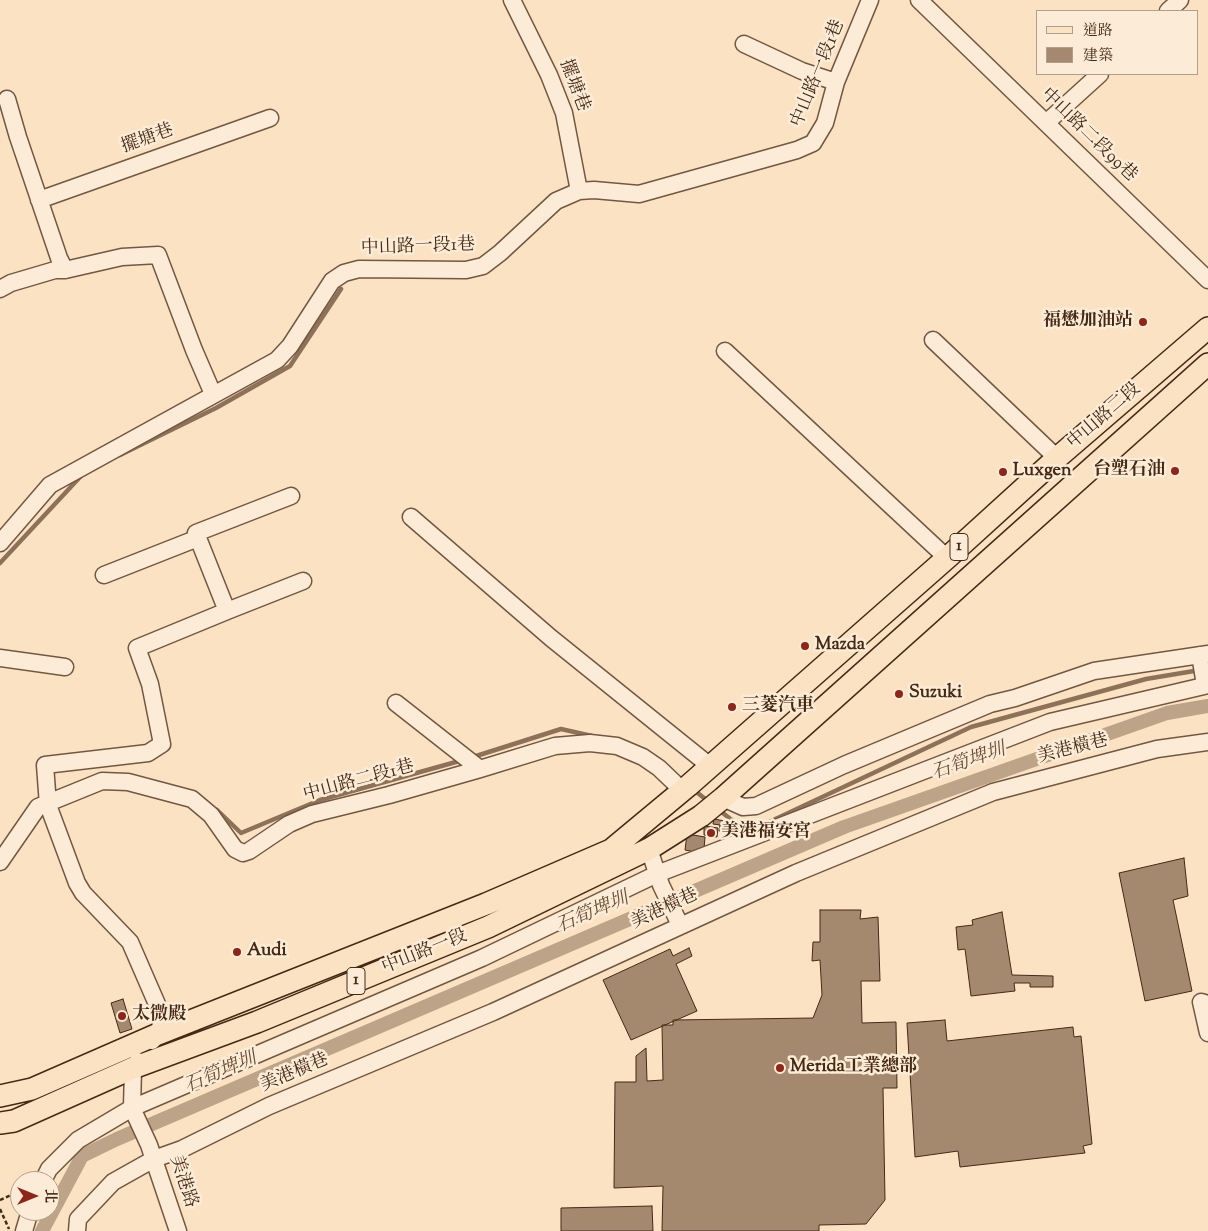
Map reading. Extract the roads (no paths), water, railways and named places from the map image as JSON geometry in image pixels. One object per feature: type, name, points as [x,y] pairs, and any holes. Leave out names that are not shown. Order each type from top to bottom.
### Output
[{"type":"main road","name":"中山路二段","points":[[710,766],[947,558],[1057,458],[1208,328]]},
{"type":"main road","name":"中山路二段","points":[[723,798],[1208,364]]},
{"type":"main road","name":"1","points":[[685,788],[710,766]]},
{"type":"main road","name":"中山路一段","points":[[0,1096],[32,1089],[158,1034],[486,904],[611,850],[685,788]]},
{"type":"main road","name":"中山路一段","points":[[0,1123],[14,1121],[133,1068],[258,1022],[488,927],[649,849],[701,816],[723,798]]},
{"type":"street","name":"擺塘巷","points":[[512,0],[550,75],[564,112],[579,192]]},
{"type":"street","name":"中山路一段1巷","points":[[0,543],[50,485],[277,360],[290,346],[332,281],[344,273],[359,269],[466,270],[483,266],[500,254],[556,201],[579,192],[594,190],[639,194],[797,150],[813,143],[825,123],[836,82],[870,0]]},
{"type":"street","name":"中山路二段99巷","points":[[919,0],[1208,280]]},
{"type":"street","points":[[1169,10],[1180,0]]},
{"type":"street","points":[[744,44],[802,71],[836,82]]},
{"type":"street","points":[[1046,123],[1099,75]]},
{"type":"street","points":[[7,99],[39,200],[65,270]]},
{"type":"street","name":"擺塘巷","points":[[39,200],[270,118]]},
{"type":"street","points":[[0,289],[11,283],[55,270],[65,270],[122,257],[158,255],[213,394]]},
{"type":"street","points":[[933,340],[1057,458]]},
{"type":"street","points":[[725,351],[947,558]]},
{"type":"street","points":[[227,611],[196,533],[291,496]]},
{"type":"street","points":[[411,517],[551,638],[710,766]]},
{"type":"street","points":[[104,575],[198,538]]},
{"type":"street","points":[[134,1112],[133,1068],[158,1034],[162,1018],[130,942],[83,893],[77,883],[48,805],[45,765],[148,754],[162,744],[150,684],[137,648],[304,581]]},
{"type":"street","points":[[48,1171],[78,1140],[134,1112],[659,880],[1050,722],[1206,685],[1204,654],[1094,672],[1015,698],[990,704],[844,765],[756,806],[743,807],[723,798]]},
{"type":"street","points":[[0,658],[65,667]]},
{"type":"street","points":[[396,703],[480,769]]},
{"type":"street","name":"美港橫巷","points":[[77,1231],[78,1219],[113,1182],[151,1152],[182,1149],[269,1106],[493,1012],[796,873],[993,792],[1157,749],[1208,742]]},
{"type":"street","name":"中山路二段1巷","points":[[48,805],[56,799],[102,781],[128,782],[192,799],[211,815],[235,849],[243,853],[249,851],[289,824],[312,814],[480,769],[555,746],[590,743],[616,746],[643,757],[685,788]]},
{"type":"street","points":[[0,862],[38,807],[48,805]]},
{"type":"street","points":[[649,849],[659,880],[680,925]]},
{"type":"street","points":[[1208,1004],[1201,1002],[1208,1033]]},
{"type":"street","name":"美港路","points":[[134,1112],[151,1152],[178,1231]]},
{"type":"waterway","points":[[120,455],[216,408],[290,366],[341,289]]},
{"type":"waterway","points":[[0,563],[81,476]]},
{"type":"waterway","points":[[767,823],[971,727],[1146,679],[1200,670]]},
{"type":"waterway","name":"石筍埤圳","points":[[42,1231],[82,1156],[117,1139],[844,827],[1167,713],[1208,706]]},
{"type":"waterway","points":[[473,757],[561,729],[592,736]]},
{"type":"waterway","points":[[217,810],[241,833],[320,800],[463,760]]},
{"type":"waterway","points":[[694,790],[709,802]]},
{"type":"waterway","points":[[719,810],[747,832],[751,831]]},
{"type":"place","name":"福懋加油站","points":[[1143,322]]},
{"type":"place","name":"台塑石油","points":[[1175,471]]},
{"type":"place","name":"Luxgen","points":[[1003,472]]},
{"type":"place","name":"Mazda","points":[[805,646]]},
{"type":"place","name":"Suzuki","points":[[899,694]]},
{"type":"place","name":"三菱汽車","points":[[732,707]]},
{"type":"place","name":"美港福安宮","points":[[711,833]]},
{"type":"place","name":"Audi","points":[[237,952]]},
{"type":"place","name":"太微殿","points":[[122,1016]]},
{"type":"place","name":"Merida工業總部","points":[[780,1068]]}]
